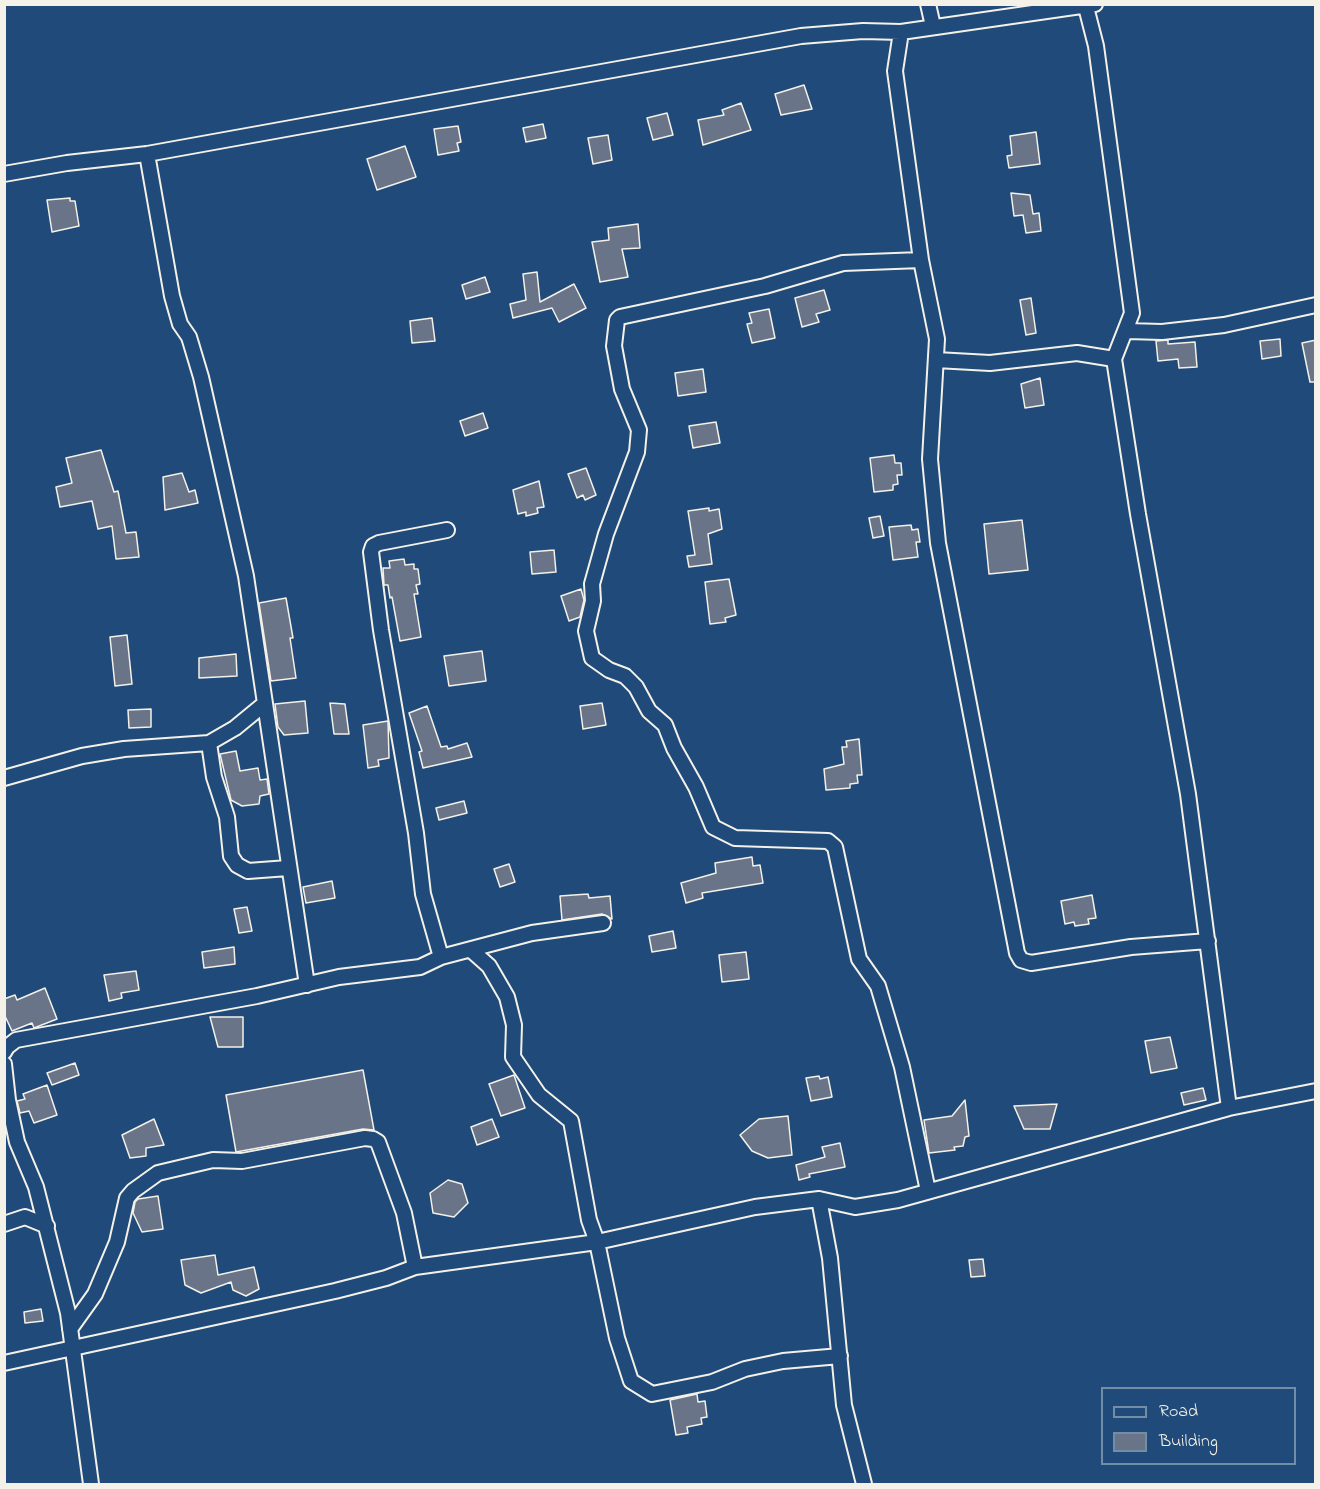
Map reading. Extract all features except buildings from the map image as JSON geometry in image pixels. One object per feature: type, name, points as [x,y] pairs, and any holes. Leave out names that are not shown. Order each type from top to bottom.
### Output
[{"type":"street","points":[[928,4],[933,26]]},
{"type":"street","points":[[4,174],[67,163],[147,154],[748,45],[863,31],[901,32],[1091,6],[1132,313],[1127,331],[1114,359],[1138,514],[1188,794],[1229,1108]]},
{"type":"street","points":[[901,32],[895,70],[921,260],[937,339],[930,459],[938,543],[1017,953],[1021,960],[1031,963],[1131,947],[1208,941]]},
{"type":"street","points":[[147,154],[172,296],[180,324],[189,337],[201,377],[246,576],[256,660],[264,693],[263,705],[307,986]]},
{"type":"street","points":[[921,260],[843,263],[765,286],[635,314],[617,320],[615,346],[622,388],[639,430],[637,452],[606,534],[592,584],[593,602],[586,631],[592,658],[609,670],[625,676],[636,687],[649,711],[665,725],[713,827],[735,838],[828,841],[835,847],[859,959],[878,986],[902,1067],[928,1191]]},
{"type":"street","points":[[1127,331],[1162,332],[1224,325],[1316,305]]},
{"type":"street","points":[[936,360],[990,363],[1077,353],[1114,359]]},
{"type":"street","points":[[441,957],[423,894],[416,833],[381,630],[371,552],[373,546],[379,543],[447,530]]},
{"type":"street","points":[[4,778],[82,756],[124,749],[209,743],[235,728],[263,705]]},
{"type":"street","points":[[209,743],[214,777],[227,817],[231,855],[237,865],[248,871],[288,868]]},
{"type":"street","points":[[5,1047],[16,1040],[307,986],[339,977],[420,967],[441,957],[553,929],[603,923]]},
{"type":"street","points":[[471,950],[489,966],[507,997],[513,1025],[513,1057],[539,1095],[571,1121],[589,1220],[597,1242],[617,1338],[631,1381],[652,1394],[712,1382],[746,1369],[783,1361],[840,1356]]},
{"type":"street","points":[[4,1064],[8,1100],[17,1142],[36,1188],[70,1329],[71,1350],[91,1485]]},
{"type":"street","points":[[4,1363],[335,1291],[386,1278],[416,1267],[597,1242],[755,1207],[819,1199],[855,1208],[928,1191],[1229,1108],[1316,1090]]},
{"type":"street","points":[[70,1329],[95,1294],[117,1242],[120,1223],[128,1198],[133,1191],[158,1173],[213,1160],[242,1161],[365,1138],[373,1139],[378,1142],[404,1213],[416,1267]]},
{"type":"street","points":[[819,1199],[826,1224],[844,1406],[864,1485]]},
{"type":"street","points":[[4,1224],[25,1217],[46,1226]]}]
